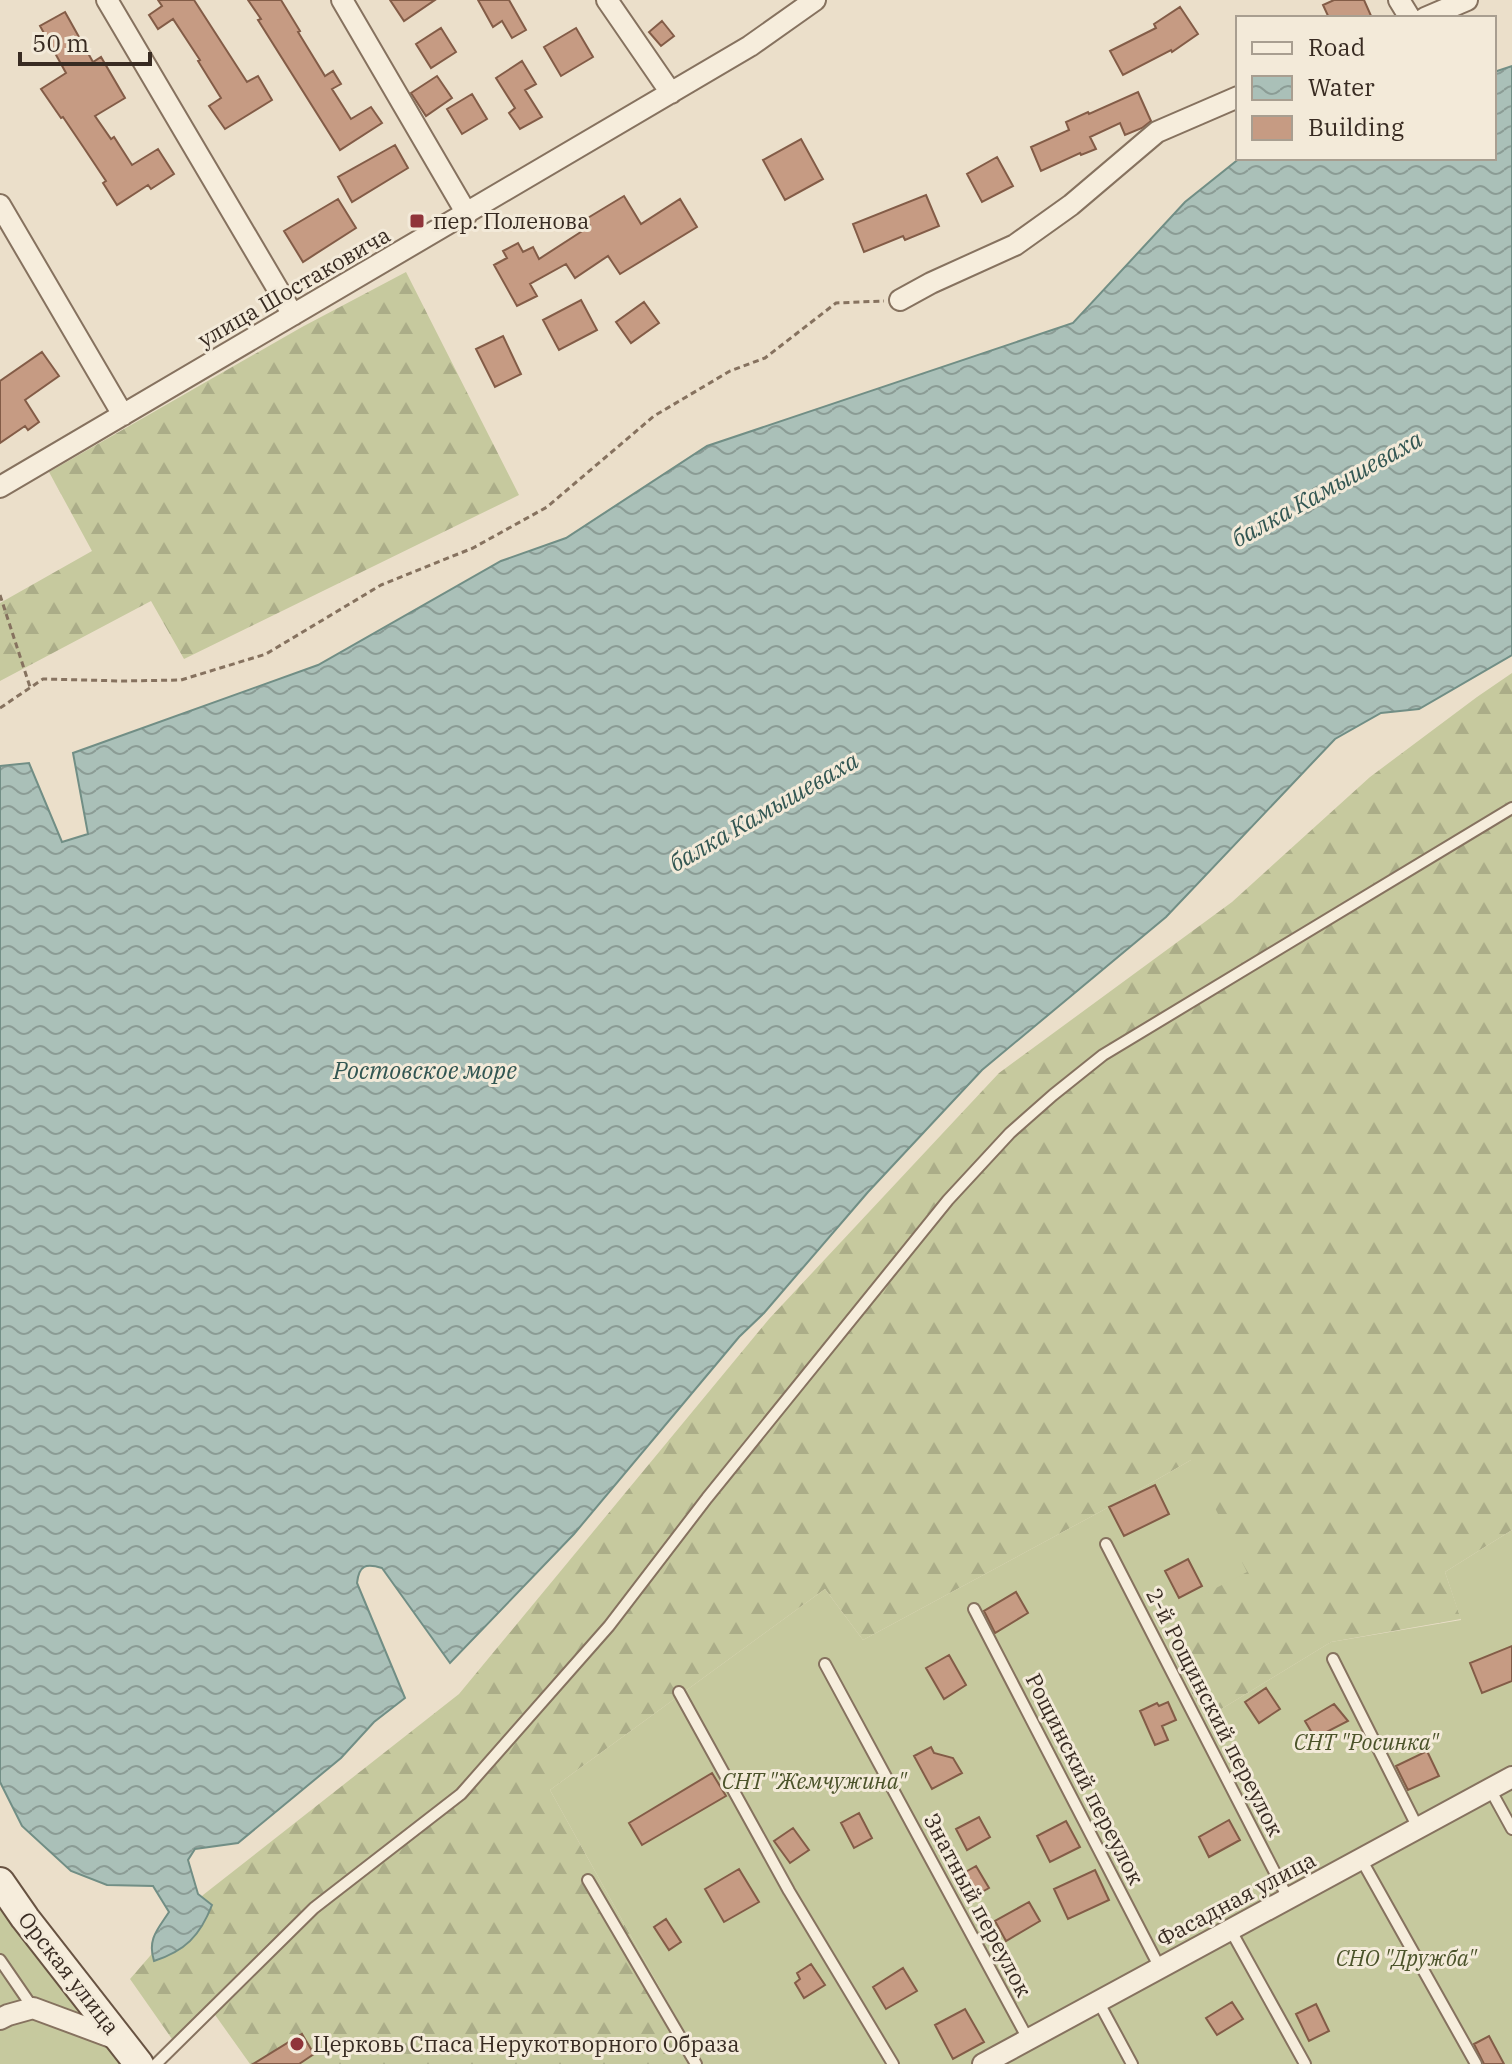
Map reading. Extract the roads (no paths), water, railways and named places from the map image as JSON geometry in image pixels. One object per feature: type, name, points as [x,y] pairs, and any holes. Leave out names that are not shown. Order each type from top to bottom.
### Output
[{"type":"main road","name":"Орская улица","points":[[0,1882],[139,2064]]},
{"type":"street","points":[[107,0],[293,315]]},
{"type":"street","points":[[342,0],[467,214]]},
{"type":"street","points":[[607,0],[671,93]]},
{"type":"street","name":"улица Шостаковича","points":[[0,487],[750,46],[815,0]]},
{"type":"street","points":[[1430,16],[1467,0]]},
{"type":"street","points":[[900,300],[1015,245],[1071,205],[1157,132],[1236,98]]},
{"type":"street","points":[[2,211],[123,415]]},
{"type":"street","name":"Фасадная улица","points":[[997,2061],[1028,2039],[1512,1777]]},
{"type":"street","points":[[0,2019],[33,2008],[122,2041]]},
{"type":"lane","points":[[156,2064],[314,1908],[461,1794],[609,1626],[707,1498],[948,1200],[1010,1133],[1103,1055],[1512,808]]},
{"type":"lane","name":"2-й Рощинский переулок","points":[[1106,1544],[1288,1898]]},
{"type":"lane","name":"Рощинский переулок","points":[[974,1609],[1160,1968]]},
{"type":"lane","points":[[1333,1659],[1418,1828]]},
{"type":"lane","name":"Знатный переулок","points":[[825,1664],[1028,2039]]},
{"type":"lane","points":[[679,1692],[789,1891],[893,2064]]},
{"type":"lane","points":[[1490,1789],[1512,1829]]},
{"type":"lane","points":[[1361,1859],[1476,2064]]},
{"type":"lane","points":[[588,1880],[696,2064]]},
{"type":"lane","points":[[1230,1929],[1305,2064]]},
{"type":"lane","points":[[0,1960],[33,2008]]},
{"type":"lane","points":[[1098,2001],[1132,2064]]},
{"type":"water","name":"Ростовское море","points":[[1512,66],[1512,655],[1419,709],[1381,713],[1335,739],[1166,917],[982,1070],[739,1337],[574,1534],[450,1663],[382,1568],[364,1567],[357,1583],[405,1698],[374,1722],[341,1758],[238,1843],[195,1849],[188,1860],[198,1894],[212,1905],[190,1941],[154,1961],[153,1940],[169,1912],[153,1886],[107,1885],[71,1871],[22,1826],[0,1782],[0,766],[29,763],[62,842],[88,834],[73,753],[318,665],[501,561],[566,538],[707,446],[1073,323],[1185,202],[1238,160],[1496,160],[1496,71]]},
{"type":"place","name":"пер. Поленова","points":[[417,221]]},
{"type":"place","name":"Церковь Спаса Нерукотворного Образа","points":[[297,2044]]},
{"type":"water label","name":"балка Камышеваха","points":[[1327,489]]},
{"type":"water label","name":"балка Камышеваха","points":[[764,812]]},
{"type":"park label","name":"СНТ \"Росинка\"","points":[[1366,1742]]},
{"type":"park label","name":"СНТ \"Жемчужина\"","points":[[814,1781]]},
{"type":"park label","name":"СНО \"Дружба\"","points":[[1406,1958]]}]
